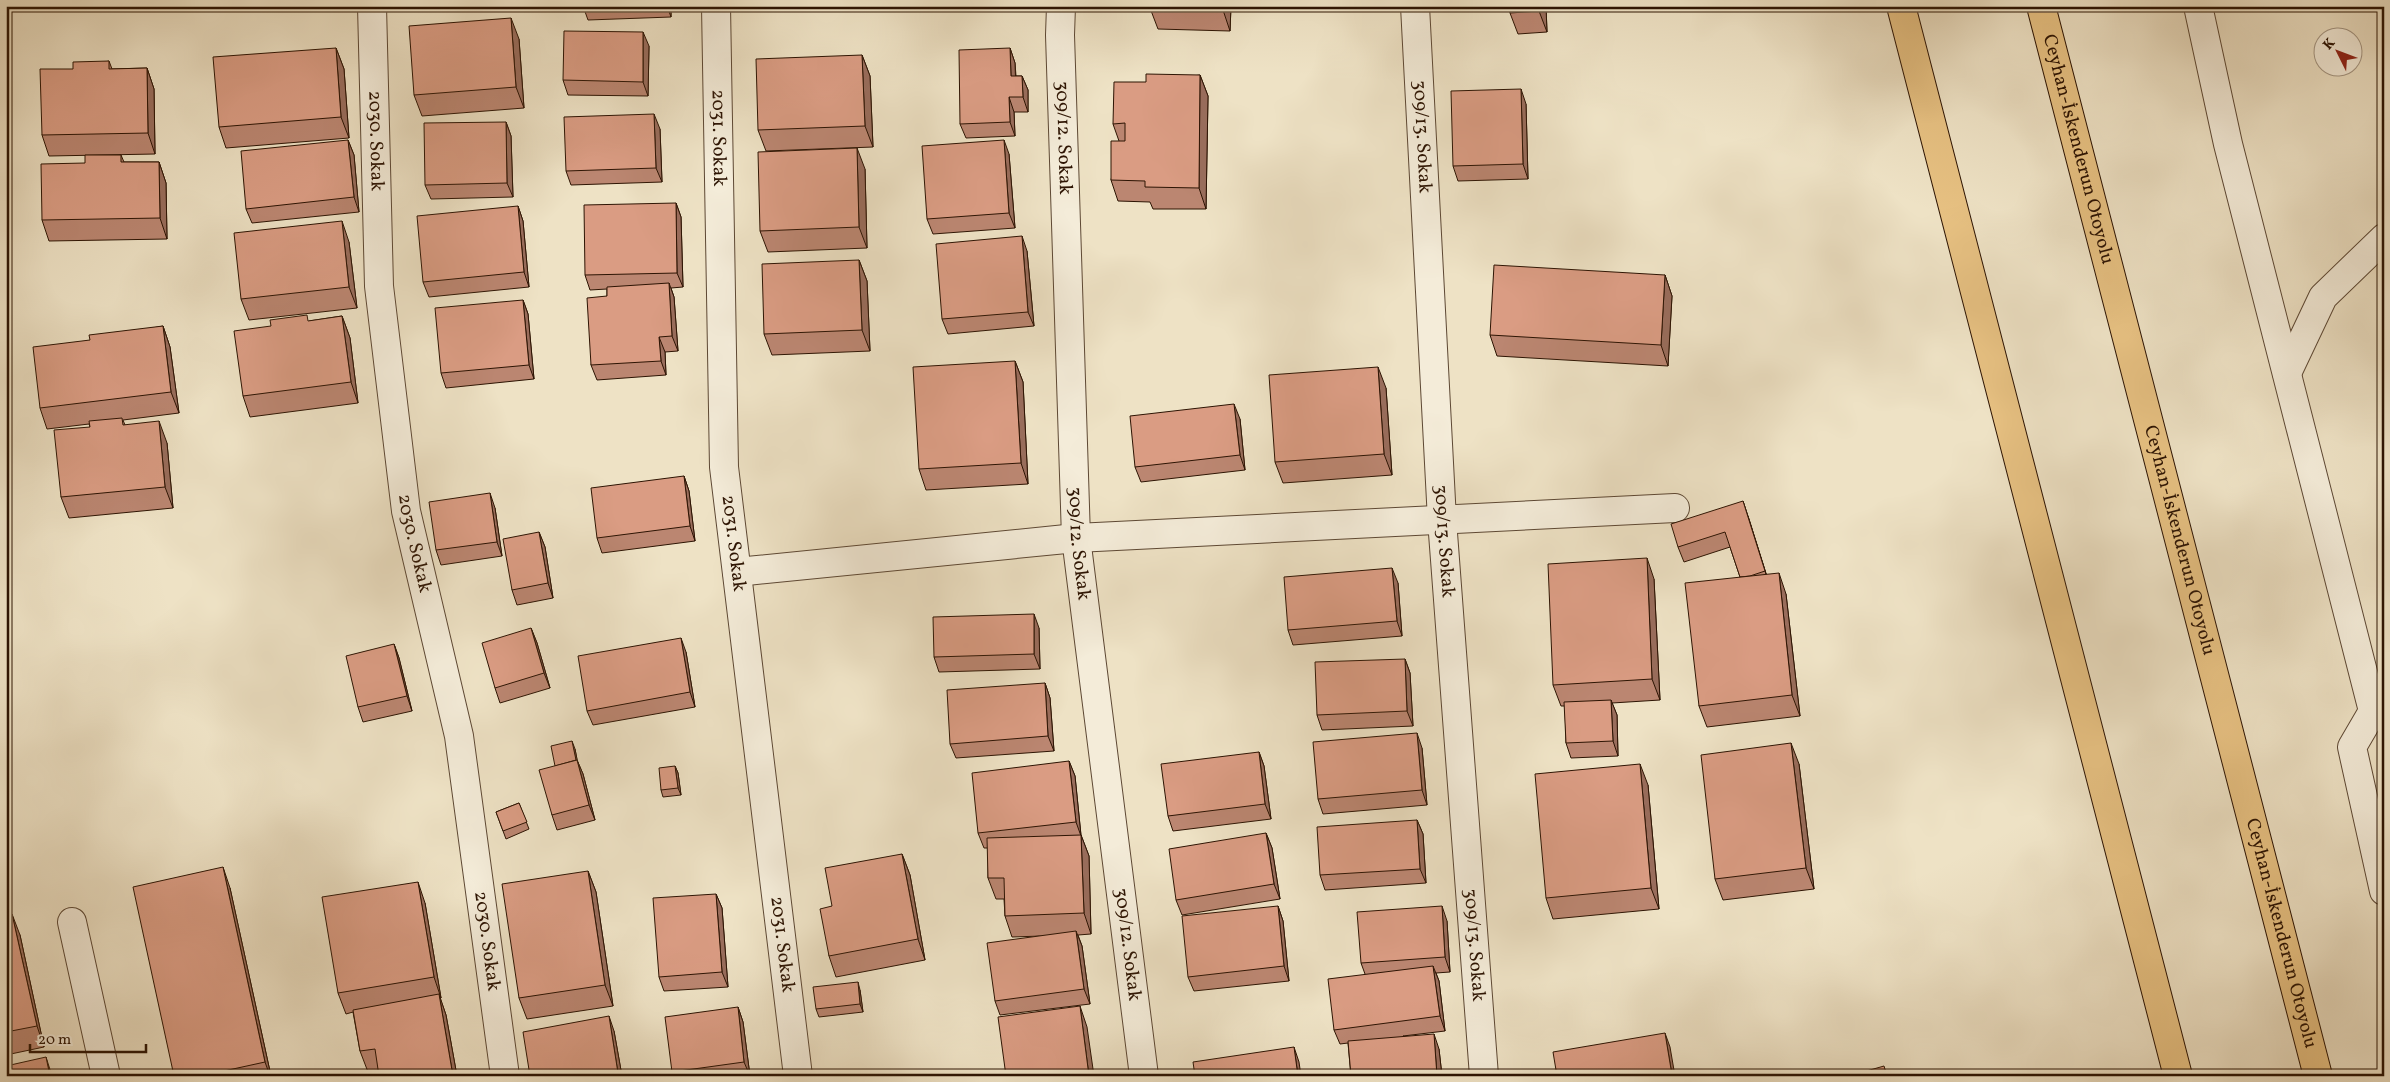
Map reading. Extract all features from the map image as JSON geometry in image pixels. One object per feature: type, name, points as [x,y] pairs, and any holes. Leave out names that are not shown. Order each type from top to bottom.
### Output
[{"type":"highway","points":[[1901,6],[2178,1076]]},
{"type":"highway","name":"Ceyhan-İskenderun Otoyolu","points":[[2041,6],[2318,1076]]},
{"type":"street","name":"2030. Sokak","points":[[372,6],[379,286],[406,511],[458,736],[505,1076]]},
{"type":"street","name":"2031. Sokak","points":[[716,6],[724,467],[798,1076]]},
{"type":"street","name":"309/12. Sokak","points":[[1061,6],[1060,34],[1076,538],[1144,1076]]},
{"type":"street","name":"309/13. Sokak","points":[[1415,6],[1442,520],[1484,1076]]},
{"type":"street","points":[[2198,6],[2228,144],[2287,373],[2378,710],[2352,747],[2384,891]]},
{"type":"street","points":[[2287,373],[2323,297],[2384,238]]},
{"type":"street","points":[[737,572],[1076,538],[1675,508]]},
{"type":"street","points":[[72,922],[106,1076]]},
{"type":"building","points":[[1150,6],[1223,6],[1223,10],[1150,8]]},
{"type":"building","points":[[1510,6],[1539,6],[1539,11],[1510,13]]},
{"type":"building","points":[[511,18],[516,87],[414,95],[409,26]]},
{"type":"building","points":[[564,31],[643,32],[643,82],[563,80]]},
{"type":"building","points":[[336,48],[341,117],[219,127],[213,57]]},
{"type":"building","points":[[1010,48],[1011,76],[1022,76],[1023,97],[1009,97],[1010,122],[960,124],[959,50]]},
{"type":"building","points":[[862,55],[865,126],[758,130],[756,59]]},
{"type":"building","points":[[109,61],[109,69],[147,68],[148,133],[42,135],[40,69],[73,69],[73,62]]},
{"type":"building","points":[[1146,74],[1200,75],[1199,188],[1145,187],[1145,181],[1111,180],[1111,141],[1125,141],[1125,123],[1113,124],[1114,82],[1146,82]]},
{"type":"building","points":[[1521,89],[1523,164],[1453,166],[1451,91]]},
{"type":"building","points":[[654,114],[656,168],[566,171],[564,117]]},
{"type":"building","points":[[506,122],[507,183],[425,185],[424,123]]},
{"type":"building","points":[[348,140],[354,197],[246,209],[241,151]]},
{"type":"building","points":[[1004,140],[1009,213],[927,219],[922,146]]},
{"type":"building","points":[[857,148],[859,227],[760,231],[758,152]]},
{"type":"building","points":[[85,155],[121,155],[121,162],[159,162],[160,218],[42,220],[41,164],[85,163]]},
{"type":"building","points":[[676,203],[677,273],[585,275],[584,205]]},
{"type":"building","points":[[518,206],[524,272],[423,282],[417,216]]},
{"type":"building","points":[[342,221],[349,287],[241,299],[234,233]]},
{"type":"building","points":[[1022,236],[1028,312],[942,319],[936,244]]},
{"type":"building","points":[[859,260],[862,330],[764,334],[762,264]]},
{"type":"building","points":[[1494,265],[1665,275],[1661,345],[1490,335]]},
{"type":"building","points":[[669,283],[672,336],[659,337],[661,361],[591,365],[587,298],[607,296],[607,287]]},
{"type":"building","points":[[523,300],[529,365],[441,373],[435,308]]},
{"type":"building","points":[[307,315],[308,321],[342,316],[351,382],[243,396],[234,331],[271,326],[270,320]]},
{"type":"building","points":[[163,326],[171,392],[40,408],[33,347],[90,340],[89,335]]},
{"type":"building","points":[[1015,361],[1021,463],[919,469],[913,367]]},
{"type":"building","points":[[1378,367],[1384,454],[1275,462],[1269,375]]},
{"type":"building","points":[[1234,404],[1240,455],[1135,467],[1130,416]]},
{"type":"building","points":[[122,418],[123,425],[159,421],[165,487],[61,497],[54,430],[90,427],[89,421]]},
{"type":"building","points":[[684,476],[690,526],[597,538],[591,488]]},
{"type":"building","points":[[490,493],[497,542],[436,550],[429,502]]},
{"type":"building","points":[[1743,501],[1765,571],[1740,577],[1725,532],[1678,547],[1671,524]]},
{"type":"building","points":[[539,532],[548,583],[512,590],[503,539]]},
{"type":"building","points":[[1647,558],[1652,679],[1553,685],[1548,564]]},
{"type":"building","points":[[1392,568],[1397,621],[1288,630],[1284,577]]},
{"type":"building","points":[[1779,573],[1792,695],[1699,706],[1685,583]]},
{"type":"building","points":[[1034,614],[1034,654],[934,657],[933,617]]},
{"type":"building","points":[[531,628],[544,673],[495,688],[482,643]]},
{"type":"building","points":[[681,638],[690,692],[587,711],[578,656]]},
{"type":"building","points":[[394,644],[407,696],[358,707],[346,656]]},
{"type":"building","points":[[1405,659],[1407,711],[1317,715],[1315,662]]},
{"type":"building","points":[[1045,683],[1048,736],[950,744],[947,690]]},
{"type":"building","points":[[1611,700],[1613,741],[1566,743],[1564,702]]},
{"type":"building","points":[[1417,733],[1422,790],[1318,799],[1313,742]]},
{"type":"building","points":[[572,741],[576,760],[555,766],[551,746]]},
{"type":"building","points":[[1791,743],[1806,868],[1715,879],[1701,755]]},
{"type":"building","points":[[1259,752],[1265,804],[1168,816],[1161,764]]},
{"type":"building","points":[[577,760],[589,805],[552,815],[539,770]]},
{"type":"building","points":[[1069,761],[1076,822],[978,833],[972,773]]},
{"type":"building","points":[[1640,764],[1651,888],[1546,898],[1535,774]]},
{"type":"building","points":[[675,766],[678,788],[661,790],[659,768]]},
{"type":"building","points":[[519,803],[527,822],[503,831],[496,812]]},
{"type":"building","points":[[1417,820],[1420,869],[1320,875],[1317,827]]},
{"type":"building","points":[[1266,833],[1274,884],[1176,900],[1169,849]]},
{"type":"building","points":[[1081,835],[1084,913],[1005,916],[1004,878],[988,878],[987,838]]},
{"type":"building","points":[[902,854],[918,939],[829,956],[820,909],[832,906],[825,868]]},
{"type":"building","points":[[223,867],[265,1062],[201,1076],[174,1076],[133,887]]},
{"type":"building","points":[[588,871],[605,985],[519,998],[502,884]]},
{"type":"building","points":[[418,882],[434,977],[338,993],[322,897]]},
{"type":"building","points":[[716,894],[722,972],[659,977],[653,898]]},
{"type":"building","points":[[1278,906],[1284,966],[1188,977],[1182,916]]},
{"type":"building","points":[[1442,906],[1445,957],[1361,963],[1357,912]]},
{"type":"building","points":[[12,914],[37,1026],[6,1032],[6,915]]},
{"type":"building","points":[[1076,931],[1084,989],[995,1001],[987,943]]},
{"type":"building","points":[[1433,966],[1440,1016],[1334,1030],[1328,979]]},
{"type":"building","points":[[858,982],[860,1004],[816,1009],[813,987]]},
{"type":"building","points":[[439,994],[453,1076],[379,1076],[375,1049],[360,1051],[353,1010]]},
{"type":"building","points":[[1080,1006],[1089,1076],[1006,1076],[998,1017]]},
{"type":"building","points":[[738,1007],[744,1062],[672,1072],[665,1017]]},
{"type":"building","points":[[609,1016],[618,1073],[602,1076],[530,1076],[523,1032]]},
{"type":"building","points":[[1665,1033],[1672,1075],[1557,1076],[1553,1052]]},
{"type":"building","points":[[1434,1034],[1437,1076],[1351,1076],[1348,1041]]},
{"type":"building","points":[[1294,1047],[1298,1076],[1195,1076],[1193,1062]]},
{"type":"building","points":[[46,1057],[50,1076],[6,1076],[6,1066]]},
{"type":"building","points":[[1884,1066],[1887,1076],[1849,1076]]}]
